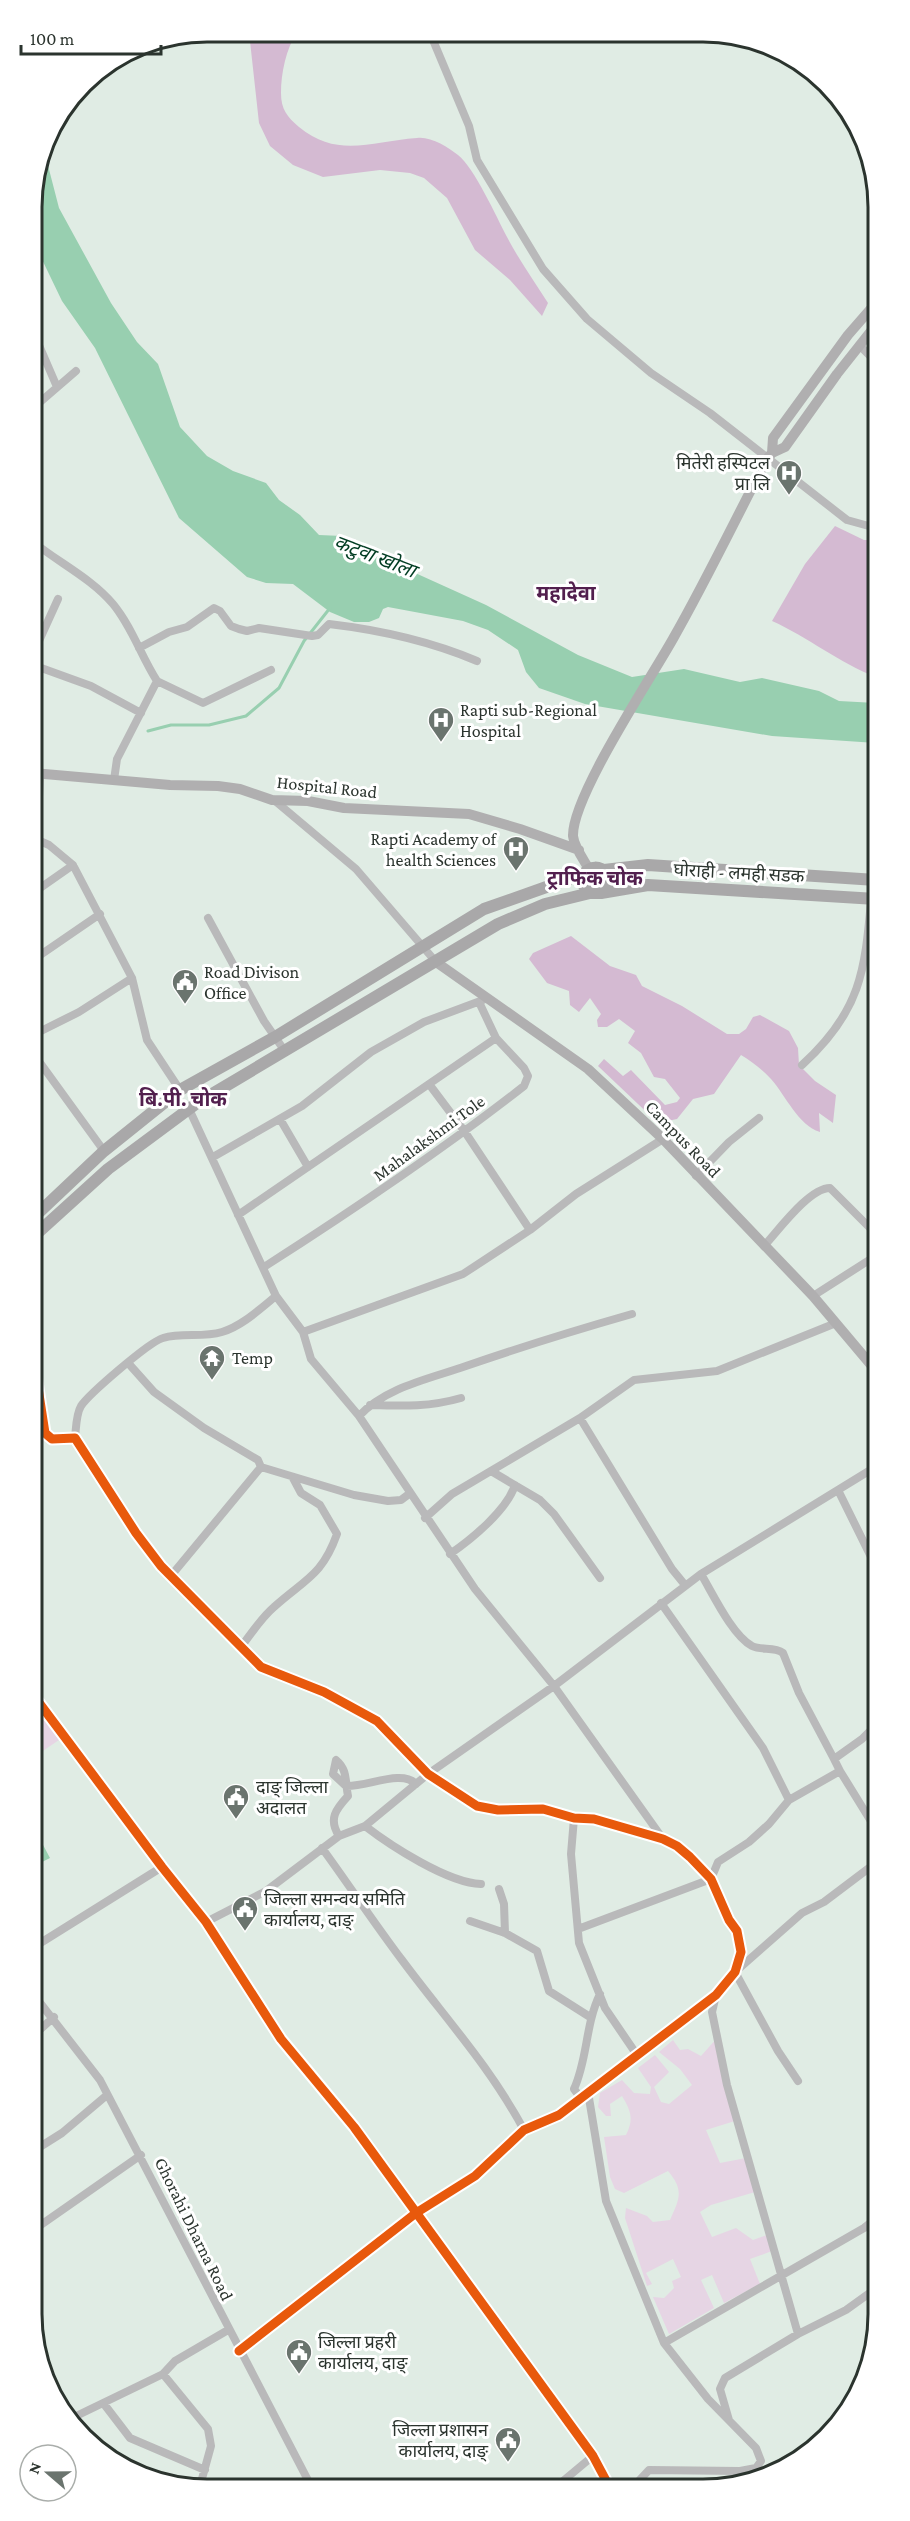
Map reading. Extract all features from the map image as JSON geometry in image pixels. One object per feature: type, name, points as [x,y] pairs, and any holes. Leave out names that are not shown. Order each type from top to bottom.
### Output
[{"type":"main road","name":"घोराही - लमही सडक","points":[[604,870],[648,865],[868,880]]},
{"type":"main road","points":[[42,1210],[104,1151],[179,1091],[275,1037],[484,909],[586,871],[599,868],[607,874],[608,885],[596,893],[582,883],[586,871]]},
{"type":"main road","name":"घोराही - लमही सडक","points":[[42,1229],[108,1169],[190,1108],[498,924],[545,904],[648,885],[868,898]]},
{"type":"main road","points":[[179,1091],[190,1108]]},
{"type":"main road","points":[[179,1091],[190,1108]]},
{"type":"street","points":[[434,42],[469,126],[477,160],[543,269],[596,326],[651,373],[770,456],[847,520],[868,526]]},
{"type":"street","points":[[586,871],[573,837],[575,824],[587,792],[610,747],[674,638],[770,456],[773,438],[848,335],[868,312]]},
{"type":"street","points":[[770,456],[785,447],[868,334]]},
{"type":"street","points":[[859,345],[868,355]]},
{"type":"street","points":[[42,352],[57,387]]},
{"type":"street","points":[[42,400],[76,371]]},
{"type":"street","points":[[42,548],[91,582],[113,604],[156,681],[203,703],[222,696],[249,679],[271,670]]},
{"type":"street","points":[[42,634],[58,599]]},
{"type":"street","points":[[139,648],[169,632],[187,627],[214,609],[220,611],[231,626],[247,631],[259,628],[312,636],[318,635],[329,624],[362,628],[441,646],[477,661]]},
{"type":"street","points":[[42,668],[91,686],[141,713]]},
{"type":"street","points":[[114,780],[117,759],[156,681]]},
{"type":"street","name":"Hospital Road","points":[[42,773],[240,789],[272,800],[308,801],[344,808],[469,814],[579,850]]},
{"type":"street","points":[[272,800],[356,869],[436,962]]},
{"type":"street","points":[[42,842],[49,844],[74,865],[132,978],[147,1040],[179,1091]]},
{"type":"street","points":[[42,887],[74,865]]},
{"type":"street","points":[[42,954],[100,914]]},
{"type":"street","points":[[207,918],[284,1050]]},
{"type":"street","points":[[802,1065],[821,1048],[847,1015],[865,963],[868,941]]},
{"type":"street","name":"Campus Road","points":[[436,962],[484,1000],[588,1069],[663,1139],[813,1296],[868,1361]]},
{"type":"street","points":[[42,1030],[79,1012],[132,978]]},
{"type":"street","points":[[213,1156],[302,1106],[371,1052],[424,1022],[484,1000]]},
{"type":"street","name":"Mahalakshmi Tole","points":[[264,1267],[367,1201],[465,1132],[524,1086],[528,1076],[524,1068],[495,1038],[484,1000]]},
{"type":"street","points":[[238,1215],[495,1038]]},
{"type":"street","points":[[42,1065],[104,1151]]},
{"type":"street","points":[[429,1084],[465,1132],[530,1230]]},
{"type":"street","points":[[190,1108],[276,1296],[303,1332],[311,1359],[358,1416],[424,1518],[475,1589],[554,1686],[663,1839]]},
{"type":"street","points":[[696,1176],[729,1142],[759,1118]]},
{"type":"street","points":[[280,1119],[308,1167]]},
{"type":"street","points":[[303,1332],[463,1274],[530,1230],[576,1194],[663,1139]]},
{"type":"street","points":[[764,1246],[813,1194],[825,1188],[830,1188],[868,1225]]},
{"type":"street","points":[[813,1296],[868,1261]]},
{"type":"street","points":[[276,1296],[248,1319],[224,1332],[201,1336],[176,1335],[160,1339],[147,1346],[80,1407],[75,1438],[136,1533],[170,1577],[261,1667],[324,1692],[376,1721],[428,1774],[477,1806],[498,1810],[543,1809],[574,1818],[594,1819],[663,1839],[677,1846],[711,1879],[729,1920],[737,1931],[741,1952],[735,1972],[778,2051],[798,2081]]},
{"type":"street","points":[[358,1416],[369,1405],[390,1392],[505,1351],[632,1314]]},
{"type":"street","points":[[424,1518],[452,1494],[580,1418],[634,1380],[717,1371],[836,1323]]},
{"type":"street","points":[[129,1364],[154,1392],[204,1428],[258,1460],[261,1467],[292,1478],[388,1501],[400,1500],[409,1494]]},
{"type":"street","points":[[369,1405],[435,1406],[461,1398]]},
{"type":"street","points":[[42,1413],[45,1433],[52,1439],[75,1438]]},
{"type":"street","points":[[580,1418],[672,1569],[685,1585]]},
{"type":"street","points":[[170,1577],[261,1467]]},
{"type":"street","points":[[491,1471],[540,1500],[554,1514],[600,1578]]},
{"type":"street","points":[[207,1922],[266,1891],[339,1836],[365,1826],[428,1774],[554,1686],[685,1585],[868,1472]]},
{"type":"street","points":[[241,1647],[272,1608],[309,1580],[328,1558],[337,1534],[320,1505],[301,1493],[292,1478]]},
{"type":"street","points":[[450,1554],[473,1538],[512,1495],[515,1485]]},
{"type":"street","points":[[838,1490],[868,1551]]},
{"type":"street","points":[[701,1574],[741,1636],[751,1646],[778,1650],[783,1653],[799,1693],[840,1771],[868,1816]]},
{"type":"street","points":[[661,1603],[763,1748],[789,1800]]},
{"type":"street","points":[[42,1707],[162,1867],[207,1922],[281,2039],[354,2127],[593,2456],[605,2479]]},
{"type":"street","points":[[834,1759],[868,1733]]},
{"type":"street","points":[[578,1929],[711,1879],[718,1862],[749,1842],[769,1824],[789,1800],[840,1771]]},
{"type":"street","points":[[339,1836],[333,1826],[333,1817],[337,1808],[348,1796],[346,1786],[362,1787],[399,1776],[412,1780],[416,1784]]},
{"type":"street","points":[[574,1818],[572,1854],[579,1943],[605,2008],[637,2055]]},
{"type":"street","points":[[365,1826],[386,1842],[445,1875],[481,1884]]},
{"type":"street","points":[[322,1848],[402,1960],[478,2054],[503,2090],[524,2130]]},
{"type":"street","points":[[42,1942],[162,1867]]},
{"type":"street","points":[[239,2351],[416,2213],[475,2176],[524,2130],[559,2115],[716,1995],[735,1972],[802,1913],[824,1902],[868,1869]]},
{"type":"street","points":[[499,1889],[504,1904],[505,1933]]},
{"type":"street","points":[[471,1921],[505,1933],[537,1951],[549,1991],[590,2017]]},
{"type":"street","points":[[580,2097],[574,2089],[583,2070],[590,2017],[600,1994]]},
{"type":"street","points":[[716,1995],[712,2012],[727,2085],[798,2334]]},
{"type":"street","name":"Ghorahi Dharna Road","points":[[42,2004],[100,2080],[106,2095],[141,2155],[228,2330],[307,2479]]},
{"type":"street","points":[[42,2028],[54,2018]]},
{"type":"street","points":[[588,2092],[606,2201],[664,2343],[729,2422],[756,2448],[761,2461],[756,2468],[740,2471],[649,2470],[641,2479]]},
{"type":"street","points":[[42,2146],[62,2133],[106,2095]]},
{"type":"street","points":[[42,2224],[141,2155]]},
{"type":"street","points":[[664,2343],[868,2225]]},
{"type":"street","points":[[729,2422],[720,2389],[725,2378],[798,2334],[846,2310],[868,2294]]},
{"type":"street","points":[[77,2416],[163,2374],[175,2361],[228,2330]]},
{"type":"street","points":[[163,2374],[208,2429],[211,2446],[202,2479]]},
{"type":"street","points":[[104,2404],[130,2438],[205,2470]]},
{"type":"street","points":[[565,2479],[593,2456]]},
{"type":"shaded area","points":[[250,42],[292,42],[285,61],[281,85],[281,99],[288,116],[313,137],[328,143],[356,146],[422,138],[439,143],[458,155],[478,181],[512,246],[548,303],[542,316],[510,280],[475,250],[447,198],[424,178],[410,173],[380,170],[323,177],[293,165],[270,146],[259,123]]},
{"type":"shaded area","points":[[835,526],[868,540],[868,674],[772,621],[805,564]]},
{"type":"shaded area","points":[[571,936],[610,966],[636,975],[642,986],[682,1006],[727,1034],[739,1034],[746,1029],[753,1017],[760,1015],[789,1031],[798,1048],[799,1065],[815,1081],[836,1095],[833,1123],[819,1113],[820,1132],[805,1123],[768,1076],[741,1055],[714,1094],[693,1099],[677,1119],[658,1123],[598,1066],[604,1059],[623,1076],[631,1070],[665,1105],[677,1102],[680,1098],[665,1079],[654,1077],[641,1053],[628,1043],[635,1031],[619,1019],[607,1027],[598,1027],[597,1020],[601,1014],[590,998],[579,1012],[570,1005],[569,991],[547,983],[529,959],[533,953]]},
{"type":"shaded area","points":[[42,1718],[59,1740],[42,1752]]},
{"type":"shaded area","points":[[717,2038],[738,2120],[706,2130],[720,2163],[746,2158],[755,2192],[711,2205],[700,2212],[712,2237],[736,2228],[753,2240],[770,2234],[772,2251],[750,2259],[760,2284],[724,2303],[712,2275],[701,2280],[714,2308],[669,2334],[653,2297],[664,2298],[674,2288],[672,2281],[681,2277],[673,2259],[646,2273],[652,2284],[647,2286],[625,2218],[626,2208],[647,2216],[653,2222],[670,2220],[678,2200],[678,2189],[668,2171],[624,2193],[615,2189],[610,2177],[604,2137],[626,2135],[630,2115],[622,2096],[610,2104],[611,2116],[606,2116],[598,2107],[600,2093],[622,2080],[634,2093],[650,2094],[651,2087],[638,2068],[655,2055],[669,2072],[654,2087],[661,2102],[669,2104],[692,2085],[680,2069],[659,2052],[673,2040],[680,2050],[688,2049],[701,2056]]},
{"type":"water","name":"कटुवा खोला","points":[[48,165],[59,208],[111,303],[137,342],[158,364],[180,427],[207,456],[233,471],[266,483],[279,500],[300,515],[319,535],[342,536],[360,548],[486,605],[578,655],[632,677],[684,669],[740,682],[762,678],[819,691],[839,701],[868,703],[868,742],[772,736],[585,704],[539,688],[526,672],[518,650],[488,630],[463,621],[388,607],[383,609],[379,618],[369,622],[354,622],[330,612],[293,584],[266,583],[247,577],[179,518],[95,348],[62,301],[42,259],[42,196]]},
{"type":"water","points":[[42,1843],[50,1858],[42,1862]]},
{"type":"waterway","points":[[148,731],[171,725],[209,725],[246,716],[279,688],[304,641],[330,608]]},
{"type":"cycle path","points":[[42,1414],[45,1433],[52,1439],[75,1438],[136,1533],[161,1566],[261,1667],[324,1692],[377,1721],[428,1774],[477,1806],[498,1810],[543,1809],[574,1818],[594,1819],[663,1839],[677,1846],[711,1879],[729,1920],[737,1931],[741,1952],[735,1972],[716,1995],[559,2115],[524,2130],[475,2176],[416,2213],[239,2351]]},
{"type":"cycle path","points":[[42,1707],[206,1922],[281,2039],[354,2127],[593,2456],[605,2479]]},
{"type":"place","name":"मितेरी हस्पिटल प्रा लि","points":[[789,496]]},
{"type":"place","name":"Rapti sub-Regional Hospital","points":[[441,743]]},
{"type":"place","name":"Rapti Academy of health Sciences","points":[[516,872]]},
{"type":"place","name":"Road Divison Office","points":[[185,1005]]},
{"type":"place","name":"Temp","points":[[212,1381]]},
{"type":"place","name":"दाङ् जिल्ला अदालत","points":[[236,1820]]},
{"type":"place","name":"जिल्ला समन्वय समिति कार्यालय, दाङ्","points":[[245,1932]]},
{"type":"place","name":"जिल्ला प्रहरी कार्यालय, दाङ्","points":[[299,2375]]},
{"type":"place","name":"जिल्ला प्रशासन कार्यालय, दाङ्","points":[[508,2463]]},
{"type":"district","name":"महादेवा","points":[[566,593]]},
{"type":"district","name":"ट्राफिक चोक","points":[[595,878]]},
{"type":"district","name":"बि.पी. चोक","points":[[183,1099]]}]
